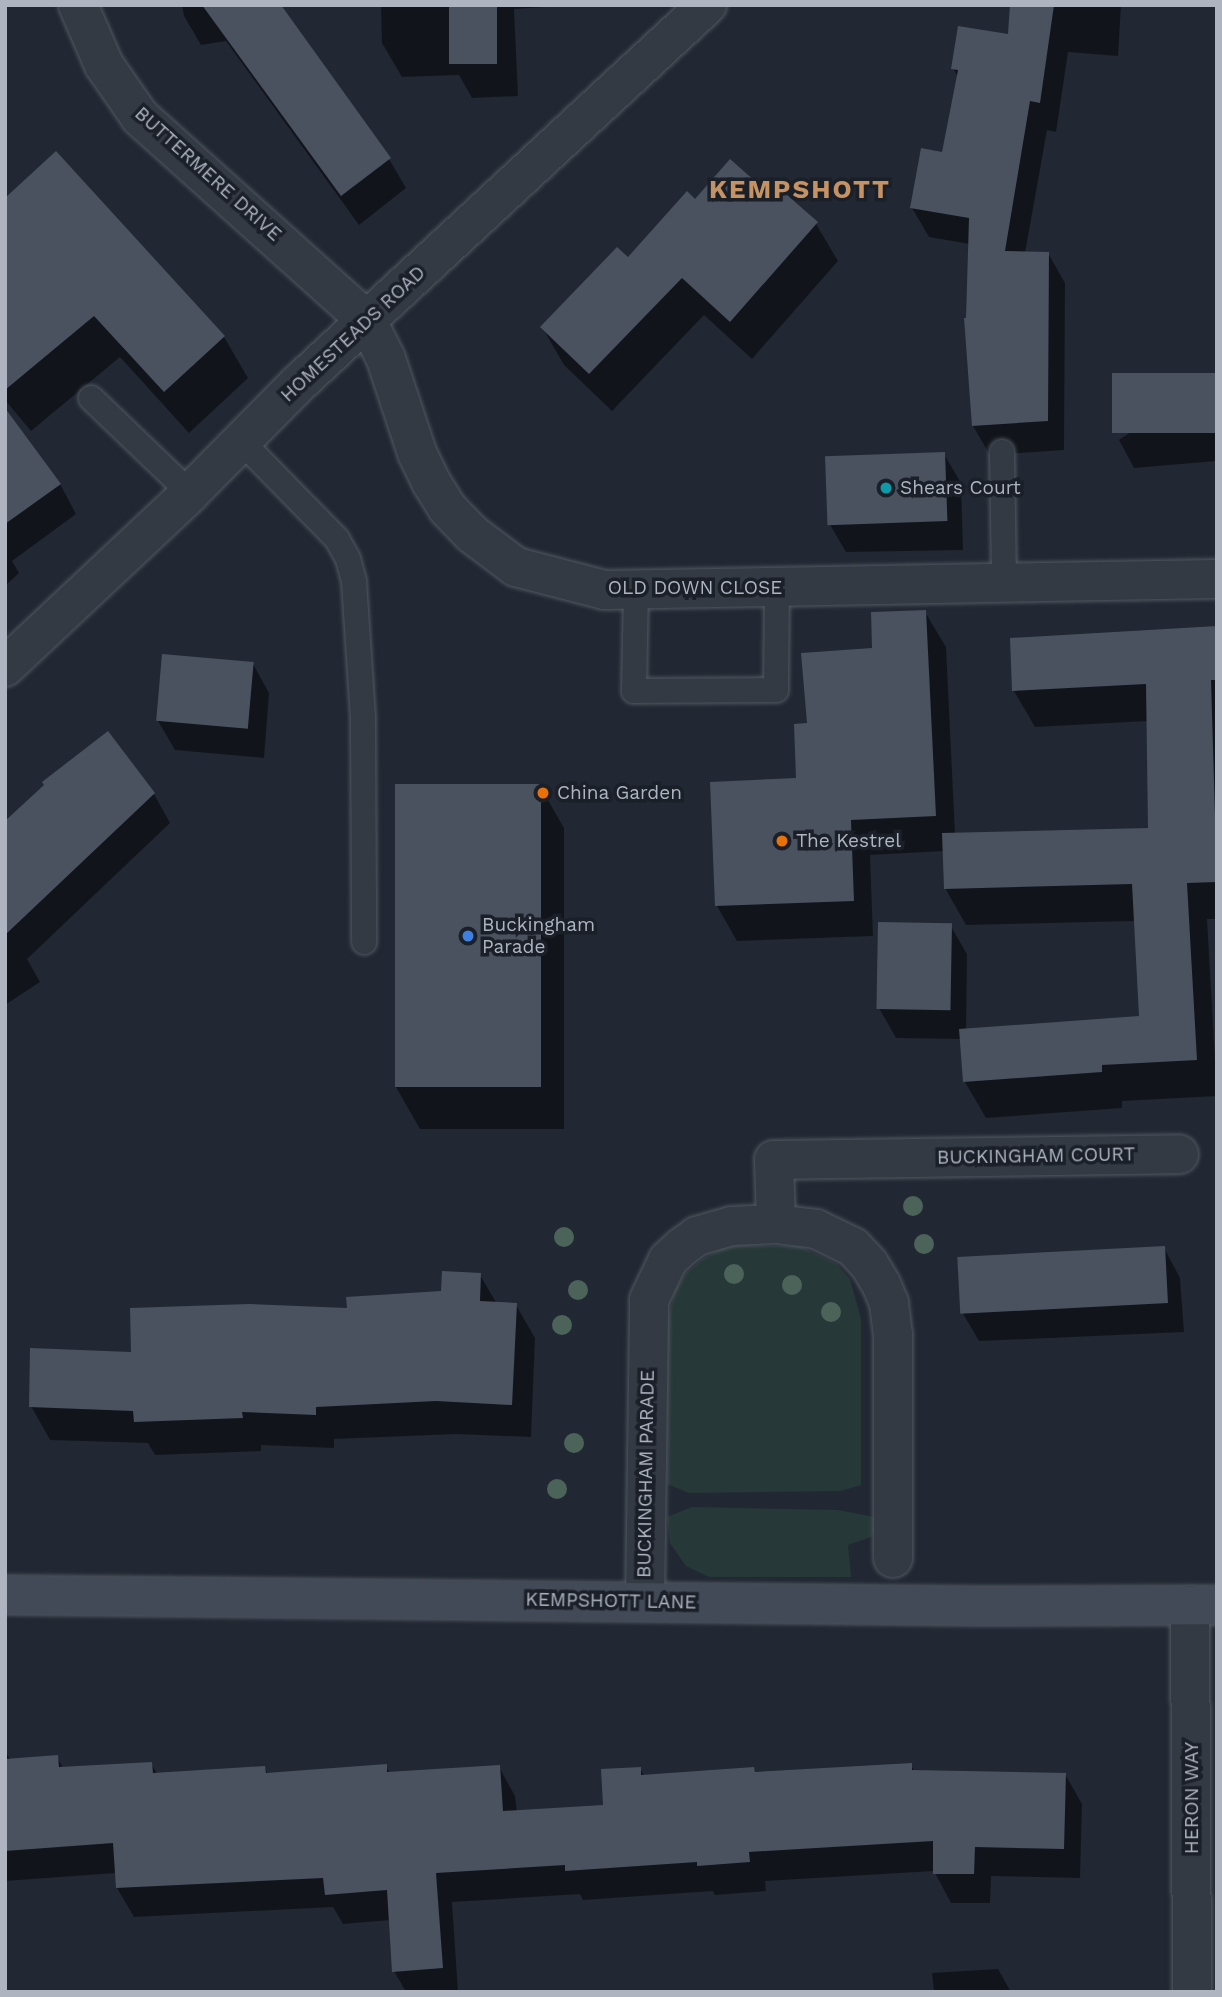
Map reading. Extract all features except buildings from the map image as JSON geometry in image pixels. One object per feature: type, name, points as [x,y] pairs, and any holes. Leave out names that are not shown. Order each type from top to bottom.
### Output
[{"type":"street","name":"BUTTERMERE DRIVE","points":[[78,5],[104,65],[140,117],[368,321]]},
{"type":"street","name":"HOMESTEADS ROAD","points":[[5,667],[368,321],[706,5]]},
{"type":"street","name":"OLD DOWN CLOSE","points":[[368,321],[386,359],[418,453],[431,482],[447,508],[472,534],[516,567],[605,590],[777,589],[1004,582]]},
{"type":"street","points":[[1004,582],[1217,579]]},
{"type":"street","name":"BUCKINGHAM COURT","points":[[776,1224],[774,1160],[1179,1154]]},
{"type":"street","name":"BUCKINGHAM PARADE","points":[[645,1601],[649,1312],[653,1288],[668,1260],[697,1236],[732,1226],[776,1224],[816,1228],[853,1247],[869,1264],[889,1303],[893,1334],[895,1558]]},
{"type":"street","name":"KEMPSHOTT LANE","points":[[5,1595],[1203,1605]]},
{"type":"street","name":"HERON WAY","points":[[1192,1992],[1203,1605]]},
{"type":"lane","points":[[91,398],[190,493]]},
{"type":"lane","points":[[241,441],[337,539],[348,559],[354,582],[363,719],[364,942]]},
{"type":"lane","points":[[1002,452],[1004,582]]},
{"type":"lane","points":[[636,590],[634,691],[647,691],[776,690],[777,589]]},
{"type":"shaded area","points":[[739,1245],[800,1246],[837,1264],[850,1279],[861,1319],[861,1485],[841,1491],[689,1493],[667,1484],[668,1321],[674,1291],[685,1274],[702,1259],[720,1249]]},
{"type":"shaded area","points":[[692,1507],[838,1510],[879,1518],[871,1537],[848,1545],[851,1577],[709,1577],[686,1566],[670,1543],[667,1517]]},
{"type":"place","name":"Shears Court","points":[[886,488]]},
{"type":"place","name":"China Garden","points":[[543,793]]},
{"type":"place","name":"The Kestrel","points":[[782,841]]},
{"type":"place","name":"Buckingham Parade","points":[[468,936]]},
{"type":"district","name":"KEMPSHOTT","points":[[800,190]]}]
